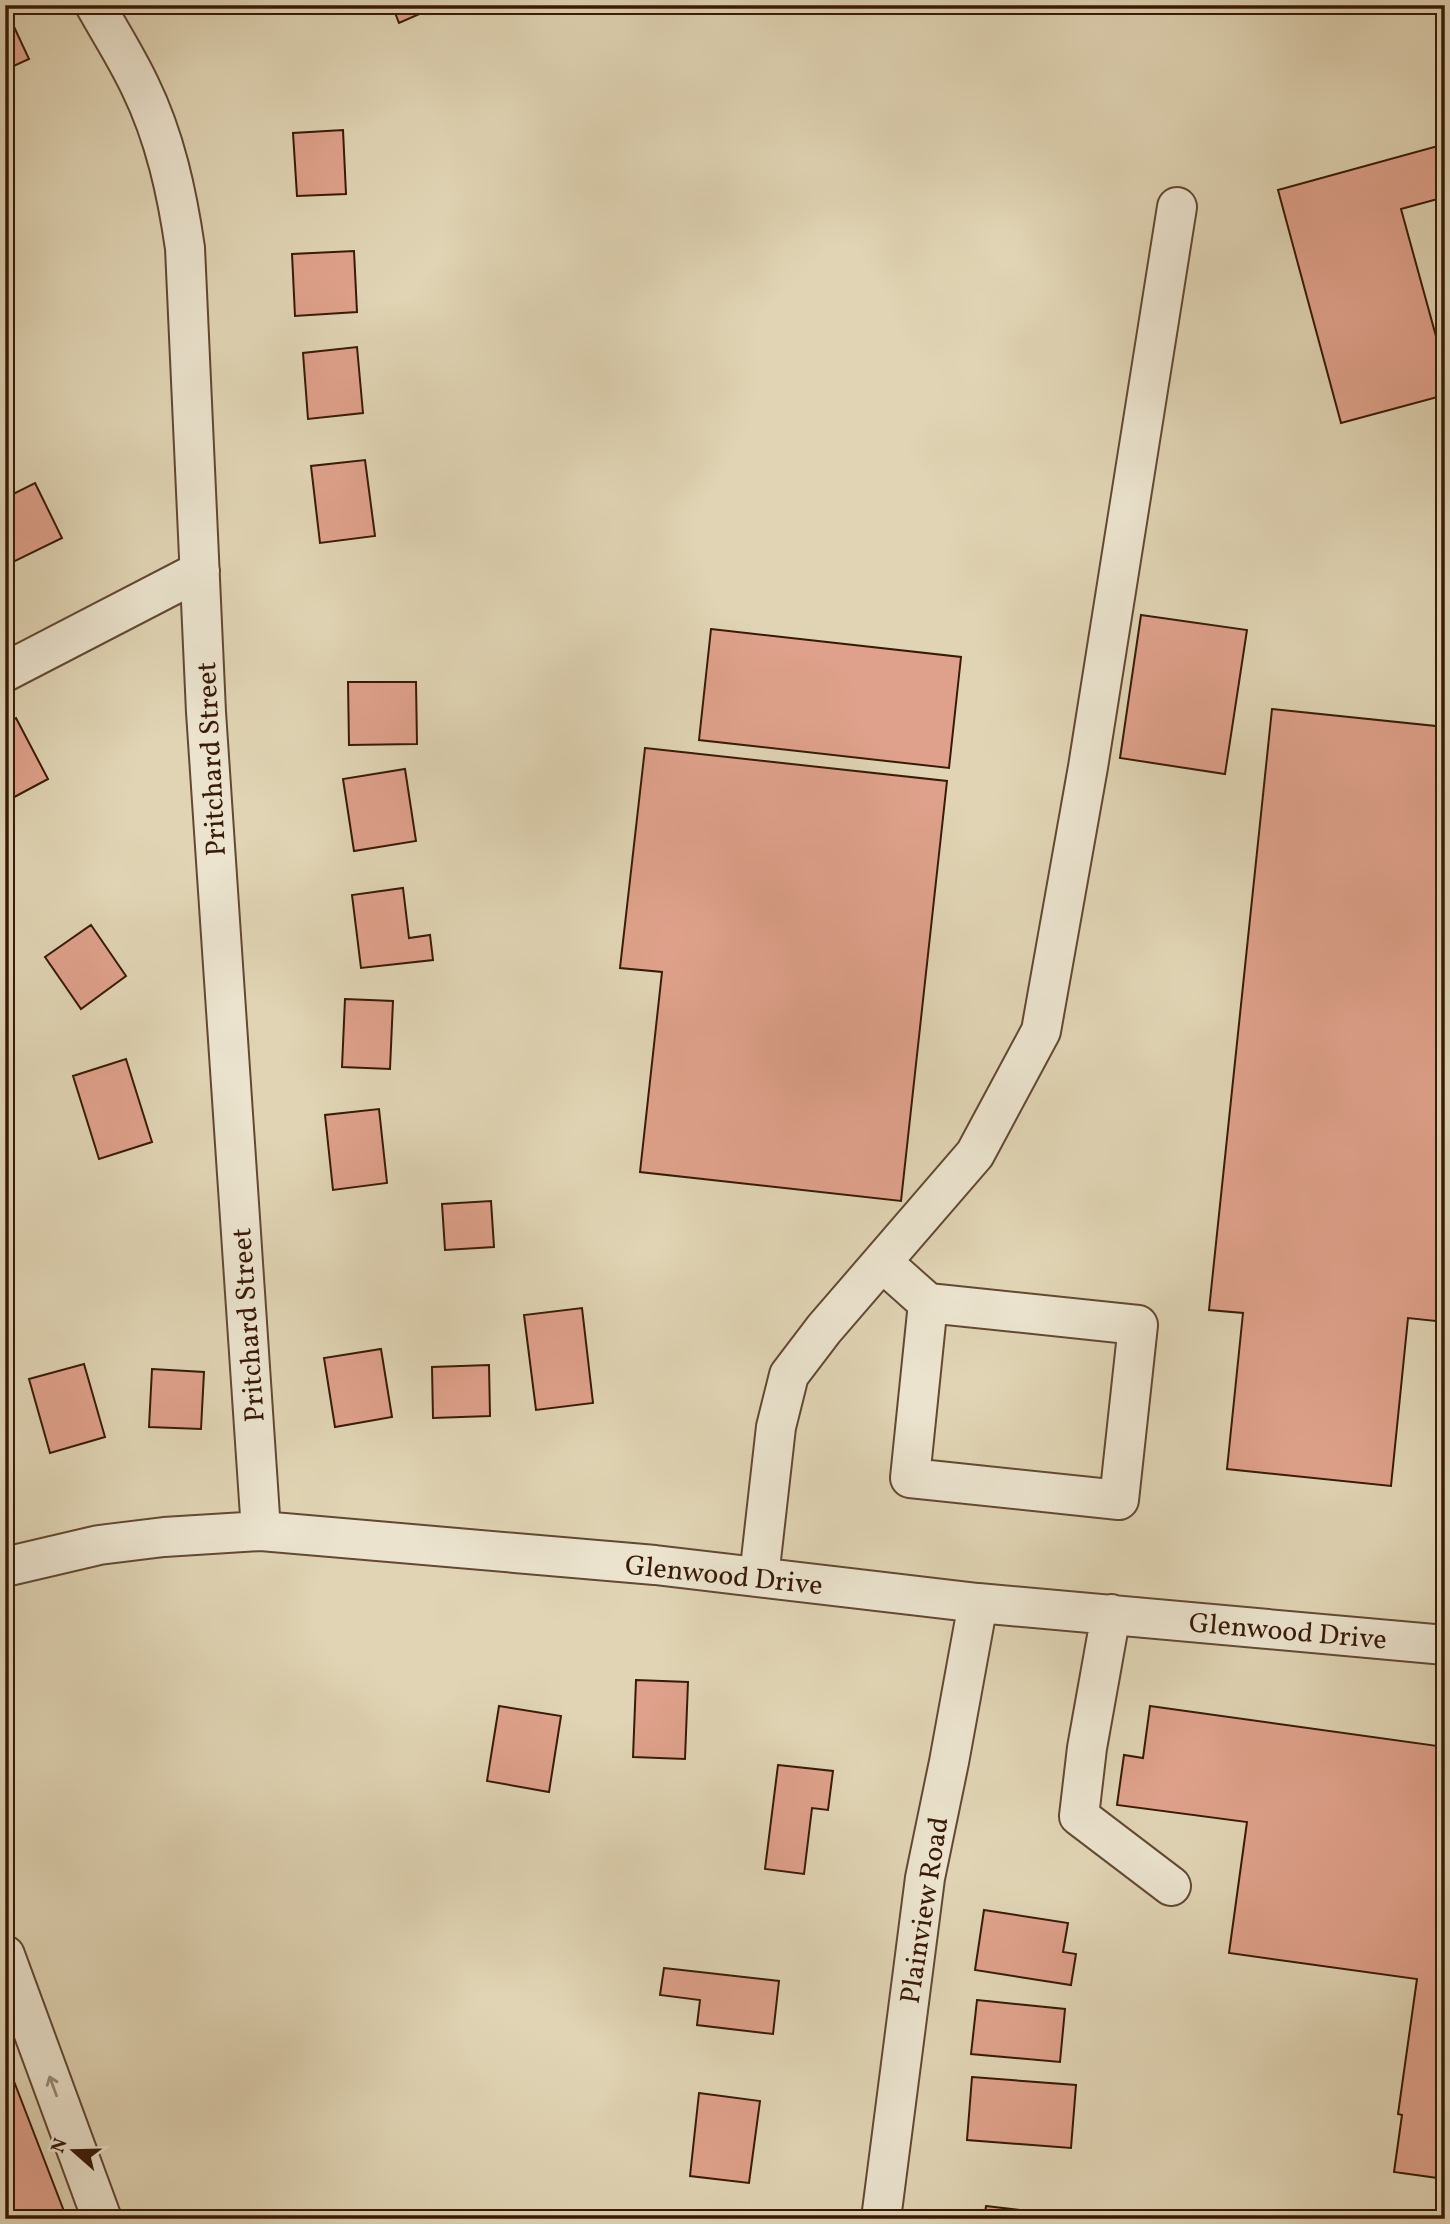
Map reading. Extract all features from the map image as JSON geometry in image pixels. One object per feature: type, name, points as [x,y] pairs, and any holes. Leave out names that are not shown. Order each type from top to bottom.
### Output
[{"type":"street","name":"Pritchard Street","points":[[95,5],[141,86],[164,149],[178,199],[185,248],[206,712],[261,1531]]},
{"type":"street","points":[[759,1577],[776,1427],[789,1375],[824,1329],[975,1154],[1041,1031],[1090,753],[1177,207]]},
{"type":"street","points":[[5,672],[200,570]]},
{"type":"street","points":[[882,1262],[928,1303],[1138,1325],[1119,1500],[910,1478],[928,1303]]},
{"type":"street","name":"Glenwood Drive","points":[[5,1567],[99,1545],[164,1537],[261,1531],[654,1564],[978,1603],[1445,1644]]},
{"type":"street","name":"Plainview Road","points":[[881,2219],[925,1878],[978,1603]]},
{"type":"street","points":[[1111,1614],[1087,1748],[1079,1816],[1171,1886]]},
{"type":"street","points":[[5,1955],[102,2219]]},
{"type":"building","points":[[392,5],[440,5],[399,23]]},
{"type":"building","points":[[9,16],[29,59],[5,70],[5,18]]},
{"type":"building","points":[[343,130],[346,194],[297,196],[293,133]]},
{"type":"building","points":[[1445,144],[1445,197],[1401,209],[1445,369],[1445,395],[1341,423],[1278,190]]},
{"type":"building","points":[[354,251],[357,312],[295,316],[292,254]]},
{"type":"building","points":[[357,347],[363,413],[308,419],[303,353]]},
{"type":"building","points":[[365,460],[375,536],[320,543],[311,466]]},
{"type":"building","points":[[35,483],[62,538],[13,562],[5,545],[5,498]]},
{"type":"building","points":[[1141,615],[1247,630],[1225,774],[1120,758]]},
{"type":"building","points":[[711,629],[961,657],[949,768],[699,740]]},
{"type":"building","points":[[348,682],[416,682],[417,744],[349,745]]},
{"type":"building","points":[[1272,709],[1445,727],[1445,1322],[1408,1318],[1391,1486],[1227,1469],[1243,1313],[1209,1310]]},
{"type":"building","points":[[16,718],[48,779],[5,802],[5,724]]},
{"type":"building","points":[[645,748],[947,781],[901,1201],[640,1172],[662,972],[620,968]]},
{"type":"building","points":[[405,769],[416,841],[354,851],[343,779]]},
{"type":"building","points":[[403,888],[409,938],[430,935],[433,960],[361,968],[352,895]]},
{"type":"building","points":[[91,925],[126,976],[81,1009],[45,957]]},
{"type":"building","points":[[345,999],[393,1001],[390,1069],[342,1067]]},
{"type":"building","points":[[126,1059],[152,1142],[99,1159],[73,1076]]},
{"type":"building","points":[[379,1109],[387,1183],[333,1190],[325,1115]]},
{"type":"building","points":[[491,1201],[494,1247],[445,1250],[442,1204]]},
{"type":"building","points":[[582,1308],[593,1403],[536,1410],[524,1315]]},
{"type":"building","points":[[381,1349],[392,1417],[335,1427],[324,1358]]},
{"type":"building","points":[[84,1364],[105,1437],[50,1453],[29,1379]]},
{"type":"building","points":[[489,1365],[490,1416],[433,1418],[432,1367]]},
{"type":"building","points":[[152,1369],[204,1372],[201,1429],[149,1427]]},
{"type":"building","points":[[636,1680],[688,1682],[685,1759],[633,1757]]},
{"type":"building","points":[[499,1706],[561,1716],[549,1792],[487,1781]]},
{"type":"building","points":[[1150,1706],[1445,1747],[1445,2179],[1394,2172],[1402,2115],[1398,2114],[1417,1979],[1229,1953],[1247,1822],[1117,1805],[1124,1755],[1143,1758]]},
{"type":"building","points":[[778,1765],[833,1771],[828,1810],[812,1808],[804,1874],[765,1869]]},
{"type":"building","points":[[984,1910],[1068,1923],[1063,1952],[1076,1954],[1071,1985],[975,1970]]},
{"type":"building","points":[[664,1968],[779,1981],[773,2034],[697,2025],[700,2000],[660,1995]]},
{"type":"building","points":[[977,2000],[1065,2009],[1060,2062],[971,2054]]},
{"type":"building","points":[[5,2058],[67,2219],[5,2219]]},
{"type":"building","points":[[972,2077],[1076,2085],[1071,2148],[967,2140]]},
{"type":"building","points":[[699,2093],[760,2101],[749,2183],[690,2176]]},
{"type":"building","points":[[986,2206],[1044,2213],[1043,2219],[984,2219]]}]
